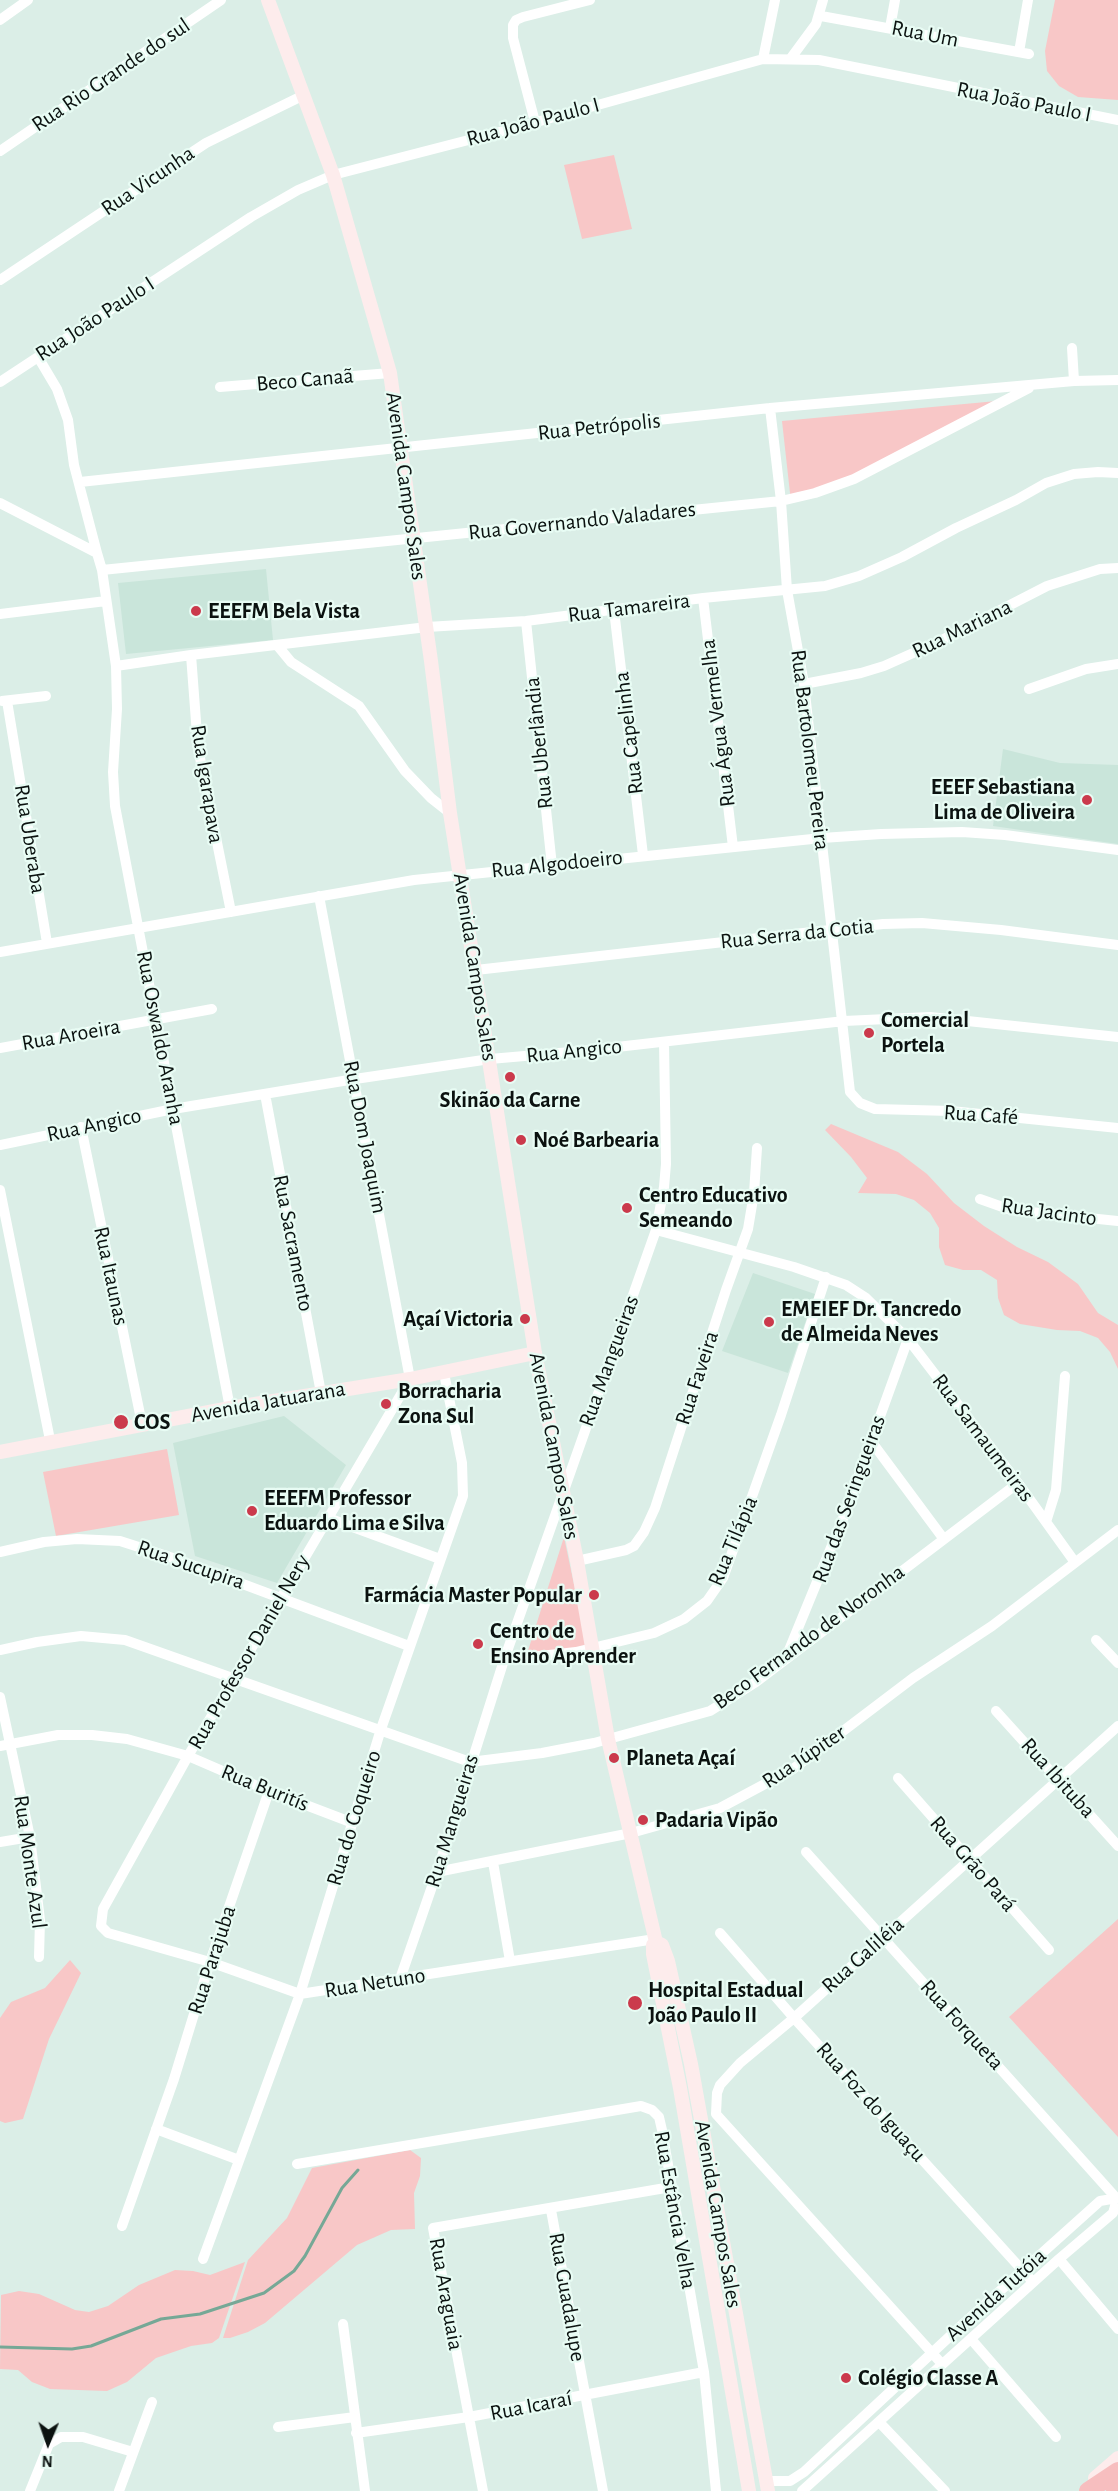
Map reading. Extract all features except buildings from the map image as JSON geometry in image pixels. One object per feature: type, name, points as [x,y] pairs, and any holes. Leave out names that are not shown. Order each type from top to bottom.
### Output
[{"type":"highway","points":[[1088,2491],[1118,2471]]},
{"type":"street","points":[[0,20],[28,0]]},
{"type":"street","name":"Rua Rio Grande do sul","points":[[0,151],[221,0]]},
{"type":"street","name":"Avenida Campos Sales","points":[[268,0],[333,175],[390,373],[427,627],[450,813],[535,1353],[577,1561],[608,1738],[632,1833],[655,1940],[653,1954],[681,2093],[749,2491]]},
{"type":"street","points":[[535,122],[513,38],[513,25],[516,20],[523,17],[590,0]]},
{"type":"street","points":[[763,59],[775,0]]},
{"type":"street","points":[[791,58],[811,33],[820,16],[824,0]]},
{"type":"street","points":[[890,28],[895,0]]},
{"type":"street","name":"Rua Um","points":[[820,16],[1024,53],[1028,0]]},
{"type":"street","name":"Rua João Paulo I","points":[[0,382],[251,217],[298,190],[333,175],[763,59],[819,60],[1118,120]]},
{"type":"street","name":"Rua Vicunha","points":[[0,280],[206,143],[304,95]]},
{"type":"street","points":[[1072,348],[1074,381]]},
{"type":"street","points":[[38,357],[68,420],[74,465],[97,553]]},
{"type":"street","name":"Beco Canaã","points":[[220,387],[390,373]]},
{"type":"street","name":"Rua Petrópolis","points":[[80,482],[770,408],[1074,381],[1118,380]]},
{"type":"street","name":"Rua Governando Valadares","points":[[102,570],[781,501],[815,493],[854,479],[1037,384]]},
{"type":"street","name":"Rua Bartolomeu Pereira","points":[[770,408],[781,501],[787,590],[804,684],[834,929],[850,1092]]},
{"type":"street","name":"Rua Tamareira","points":[[116,666],[427,627],[526,621],[703,598],[825,586],[859,576],[902,557],[1046,483],[1074,474],[1118,473]]},
{"type":"street","points":[[0,503],[97,553]]},
{"type":"street","name":"Rua Oswaldo Aranha","points":[[97,553],[102,570],[116,666],[117,709],[113,789],[230,1408]]},
{"type":"street","name":"Rua Mariana","points":[[804,684],[884,666],[940,641],[1047,586],[1100,569],[1118,568]]},
{"type":"street","name":"Rua Água Vermelha","points":[[703,598],[733,848]]},
{"type":"street","points":[[0,614],[106,601]]},
{"type":"street","name":"Rua Capelinha","points":[[614,610],[643,855]]},
{"type":"street","name":"Rua Uberlândia","points":[[526,621],[552,866]]},
{"type":"street","points":[[277,645],[291,662],[359,706],[405,771],[431,798],[450,813]]},
{"type":"street","name":"Rua Igarapava","points":[[191,655],[198,748],[231,912]]},
{"type":"street","points":[[1029,689],[1086,669],[1118,664]]},
{"type":"street","points":[[4,701],[46,696]]},
{"type":"street","name":"Rua Uberaba","points":[[4,701],[47,943]]},
{"type":"street","name":"Rua Algodoeiro","points":[[0,952],[460,873],[552,866],[822,838],[962,832],[1005,835],[1118,850]]},
{"type":"street","name":"Rua Dom Joaquim","points":[[319,896],[410,1379]]},
{"type":"street","name":"Rua Serra da Cotia","points":[[476,970],[834,929],[922,923],[1001,930],[1118,945]]},
{"type":"street","name":"Rua Aroeira","points":[[0,1048],[212,1009]]},
{"type":"street","name":"Rua Angico","points":[[0,1145],[173,1109],[490,1059],[844,1021],[930,1017],[1118,1037]]},
{"type":"street","name":"Rua Mangueiras","points":[[400,1979],[437,1872],[504,1660],[656,1230],[666,1164],[664,1042]]},
{"type":"street","name":"Rua Café","points":[[850,1092],[860,1103],[875,1109],[951,1111],[1118,1128]]},
{"type":"street","name":"Rua Sacramento","points":[[265,1094],[321,1393]]},
{"type":"street","name":"Rua Itaunas","points":[[81,1127],[142,1424]]},
{"type":"street","name":"Rua Faveira","points":[[577,1561],[626,1550],[634,1546],[644,1532],[655,1508],[726,1290],[741,1252],[752,1212],[757,1148]]},
{"type":"street","points":[[0,1190],[50,1440]]},
{"type":"street","name":"Rua Jacinto","points":[[980,1199],[1011,1210],[1118,1221]]},
{"type":"street","name":"Rua Samaumeiras","points":[[656,1230],[826,1277],[846,1285],[867,1298],[908,1339],[1018,1483],[1074,1562]]},
{"type":"street","name":"Rua Tilápia","points":[[504,1660],[591,1648],[654,1633],[684,1619],[707,1601],[723,1578],[781,1415],[826,1277]]},
{"type":"street","name":"Rua das Seringueiras","points":[[786,1658],[827,1559],[908,1339]]},
{"type":"street","name":"Avenida Jatuarana","points":[[0,1452],[50,1440],[410,1379],[535,1353]]},
{"type":"street","name":"Rua do Coqueiro","points":[[203,2259],[300,1994],[381,1730],[463,1496],[464,1477],[444,1372]]},
{"type":"street","points":[[1046,1522],[1056,1490],[1065,1376]]},
{"type":"street","name":"Rua Professor Daniel Nery","points":[[103,1930],[100,1922],[103,1909],[188,1756],[410,1379]]},
{"type":"street","points":[[871,1441],[943,1538]]},
{"type":"street","name":"Beco Fernando de Noronha","points":[[0,1650],[81,1636],[125,1640],[234,1676],[470,1762],[542,1753],[594,1743],[710,1711],[756,1682],[1018,1483]]},
{"type":"street","points":[[328,1518],[440,1559]]},
{"type":"street","name":"Rua Júpiter","points":[[437,1872],[632,1833],[720,1808],[793,1769],[913,1678],[1037,1593],[1118,1530]]},
{"type":"street","name":"Rua Sucupira","points":[[0,1551],[44,1542],[78,1539],[120,1541],[282,1597],[409,1646]]},
{"type":"street","points":[[1096,1640],[1118,1663]]},
{"type":"street","name":"Rua Monte Azul","points":[[0,1696],[6,1744],[30,1837],[40,1920],[39,1957]]},
{"type":"street","name":"Rua Ibituba","points":[[996,1711],[1059,1778],[1118,1846]]},
{"type":"street","name":"Rua Galiléia","points":[[942,2364],[716,2114],[717,2093],[726,2077],[740,2063],[794,2018],[1118,1726]]},
{"type":"street","name":"Rua Buritís","points":[[6,1744],[58,1735],[92,1735],[127,1739],[188,1756],[269,1791],[353,1822]]},
{"type":"street","name":"Rua Grão Pará","points":[[898,1778],[1049,1950]]},
{"type":"street","name":"Rua Parajuba","points":[[122,2226],[174,2079],[210,1962],[269,1791]]},
{"type":"street","points":[[0,1842],[30,1837]]},
{"type":"street","name":"Rua Forqueta","points":[[806,1852],[1117,2198]]},
{"type":"street","points":[[493,1862],[510,1961]]},
{"type":"street","name":"Rua Netuno","points":[[103,1930],[210,1962],[300,1994],[655,1940]]},
{"type":"street","name":"Rua Foz do Iguaçu","points":[[720,1933],[1033,2282]]},
{"type":"street","name":"Avenida Campos Sales","points":[[655,1940],[662,1945],[668,1961],[696,2091],[767,2486]]},
{"type":"street","points":[[681,2093],[696,2091]]},
{"type":"street","name":"Rua Estância Velha","points":[[297,2164],[641,2106],[652,2110],[659,2117],[704,2372],[716,2491]]},
{"type":"street","points":[[156,2129],[239,2160]]},
{"type":"street","name":"Rua Araguaia","points":[[483,2491],[433,2228],[551,2210],[671,2187]]},
{"type":"street","name":"Avenida Tutóia","points":[[767,2486],[791,2486],[932,2353],[1100,2201],[1117,2198],[1113,2213],[1033,2282],[880,2423],[802,2491]]},
{"type":"street","name":"Rua Guadalupe","points":[[551,2210],[603,2491]]},
{"type":"street","points":[[1059,2259],[1118,2329]]},
{"type":"street","points":[[343,2324],[365,2491]]},
{"type":"street","points":[[971,2339],[1056,2437]]},
{"type":"street","name":"Rua Icaraí","points":[[356,2433],[469,2417],[704,2372]]},
{"type":"street","points":[[733,2395],[749,2392]]},
{"type":"street","points":[[119,2491],[152,2402]]},
{"type":"street","points":[[278,2427],[355,2417]]},
{"type":"street","points":[[880,2423],[945,2491]]},
{"type":"street","points":[[30,2491],[49,2444],[61,2436],[82,2437],[133,2452]]},
{"type":"street","points":[[1081,2491],[1118,2458]]},
{"type":"shaded area","points":[[1055,0],[1118,0],[1118,100],[1078,97],[1059,86],[1047,71],[1045,51]]},
{"type":"shaded area","points":[[614,155],[632,229],[582,239],[564,165]]},
{"type":"shaded area","points":[[1018,399],[836,484],[791,502],[782,421]]},
{"type":"shaded area","name":"EEEFM Bela Vista","points":[[266,569],[273,640],[126,654],[118,583]]},
{"type":"shaded area","points":[[1003,749],[1060,763],[1118,765],[1118,844],[993,826]]},
{"type":"shaded area","points":[[831,1124],[898,1152],[927,1174],[954,1203],[984,1226],[1017,1247],[1048,1262],[1078,1284],[1098,1313],[1118,1325],[1118,1369],[1110,1352],[1098,1338],[1080,1331],[1020,1324],[1004,1315],[998,1298],[997,1280],[981,1270],[963,1270],[945,1265],[939,1247],[939,1228],[930,1213],[914,1200],[896,1194],[858,1193],[867,1178],[825,1130]]},
{"type":"shaded area","name":"EMEIEF Dr. Tancredo de Almeida Neves","points":[[753,1273],[815,1294],[788,1373],[722,1351]]},
{"type":"shaded area","name":"EEEFM Professor Eduardo Lima e Silva","points":[[284,1416],[346,1465],[277,1583],[195,1556],[173,1443]]},
{"type":"shaded area","points":[[167,1449],[179,1515],[56,1536],[43,1472]]},
{"type":"shaded area","points":[[564,1537],[587,1646],[526,1657]]},
{"type":"shaded area","points":[[1118,1919],[1118,2137],[1009,2017]]},
{"type":"shaded area","points":[[70,1960],[81,1973],[49,2039],[23,2119],[5,2123],[0,2121],[0,2018],[11,2002],[45,1988]]},
{"type":"shaded area","points":[[410,2150],[421,2158],[420,2176],[414,2193],[415,2229],[391,2230],[357,2245],[265,2323],[248,2332],[223,2338],[248,2260],[287,2218],[312,2168]]},
{"type":"shaded area","points":[[245,2262],[219,2338],[212,2343],[191,2346],[156,2358],[127,2382],[107,2391],[50,2389],[32,2382],[18,2370],[0,2369],[1,2295],[19,2291],[39,2294],[75,2310],[89,2312],[108,2306],[139,2285],[175,2270],[210,2275]]},
{"type":"waterway","points":[[0,2347],[72,2349],[91,2346],[161,2319],[200,2314],[264,2293],[294,2271],[305,2256],[342,2188],[358,2170]]},
{"type":"place","name":"EEEFM Bela Vista","points":[[196,611]]},
{"type":"place","name":"EEEF Sebastiana Lima de Oliveira","points":[[1087,800]]},
{"type":"place","name":"Comercial Portela","points":[[869,1033]]},
{"type":"place","name":"Skinão da Carne","points":[[510,1077]]},
{"type":"place","name":"Noé Barbearia","points":[[521,1140]]},
{"type":"place","name":"Centro Educativo Semeando","points":[[627,1208]]},
{"type":"place","name":"Açaí Victoria","points":[[525,1319]]},
{"type":"place","name":"EMEIEF Dr. Tancredo de Almeida Neves","points":[[769,1322]]},
{"type":"place","name":"Borracharia Zona Sul","points":[[386,1404]]},
{"type":"place","name":"COS","points":[[121,1422]]},
{"type":"place","name":"EEEFM Professor Eduardo Lima e Silva","points":[[252,1511]]},
{"type":"place","name":"Farmácia Master Popular","points":[[594,1595]]},
{"type":"place","name":"Centro de Ensino Aprender","points":[[478,1644]]},
{"type":"place","name":"Planeta Açaí","points":[[614,1758]]},
{"type":"place","name":"Padaria Vipão","points":[[643,1820]]},
{"type":"place","name":"Hospital Estadual João Paulo II","points":[[635,2003]]},
{"type":"place","name":"Colégio Classe A","points":[[846,2378]]}]
